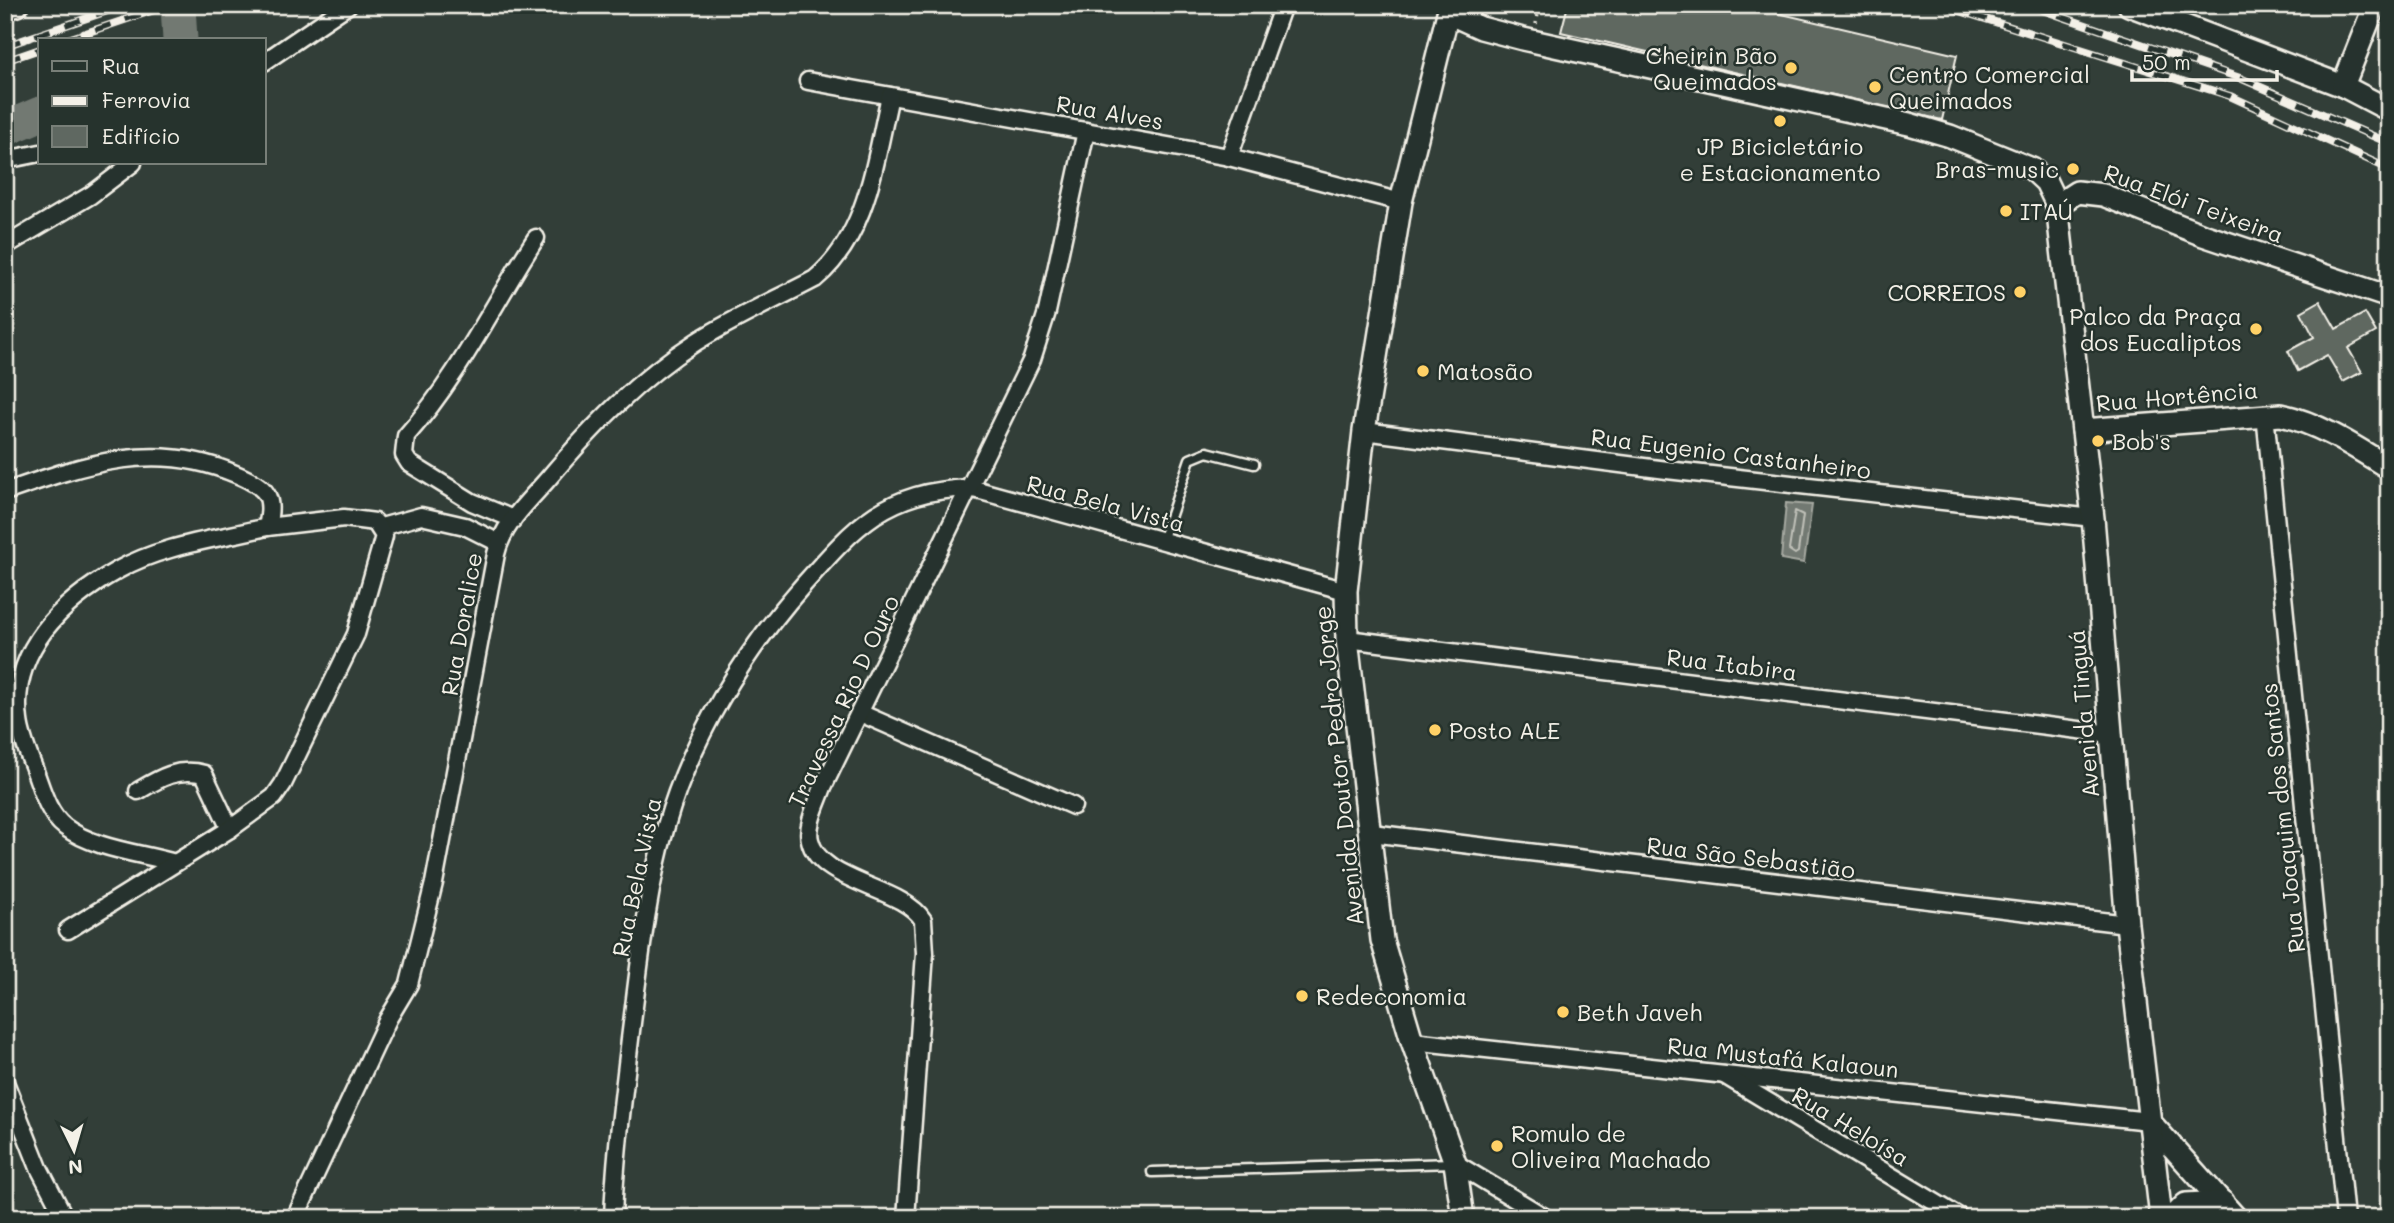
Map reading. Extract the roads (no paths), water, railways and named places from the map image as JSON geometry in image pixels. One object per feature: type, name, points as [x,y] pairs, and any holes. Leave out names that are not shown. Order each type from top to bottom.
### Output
[{"type":"street","points":[[5,9],[17,5]]},
{"type":"street","points":[[266,61],[348,5]]},
{"type":"street","points":[[1229,157],[1283,5]]},
{"type":"street","points":[[2129,5],[2343,86],[2389,110]]},
{"type":"street","points":[[2343,86],[2375,5]]},
{"type":"street","points":[[1443,9],[1474,26],[1523,39],[1909,124],[1950,136],[1988,149],[2032,169],[2046,182],[2057,205]]},
{"type":"street","name":"Avenida Doutor Pedro Jorge","points":[[1443,9],[1401,202],[1364,431],[1346,591],[1347,639],[1382,940],[1412,1041],[1455,1163],[1464,1218]]},
{"type":"street","name":"Rua Alves","points":[[808,81],[1229,157],[1401,202]]},
{"type":"street","name":"Rua Doralice","points":[[295,1218],[388,1019],[409,984],[434,883],[499,543],[513,519],[617,403],[657,369],[706,336],[815,279],[830,267],[854,232],[890,96]]},
{"type":"street","name":"Travessa Rio D Ouro","points":[[906,1218],[925,953],[923,920],[909,905],[835,869],[820,858],[810,839],[810,826],[823,787],[1023,383],[1040,337],[1086,131]]},
{"type":"street","points":[[5,160],[38,153]]},
{"type":"street","points":[[5,246],[91,195],[131,164]]},
{"type":"street","name":"Rua Elói Teixeira","points":[[2057,205],[2077,192],[2103,195],[2203,235],[2389,297]]},
{"type":"street","name":"Avenida Tinguá","points":[[2057,205],[2093,518],[2127,924],[2161,1218]]},
{"type":"street","points":[[513,519],[472,502],[409,463],[404,455],[403,445],[406,436],[455,375],[493,306],[536,238]]},
{"type":"street","name":"Rua Hortência","points":[[2082,430],[2265,414],[2307,422],[2389,468]]},
{"type":"street","name":"Rua Joaquim dos Santos","points":[[2265,414],[2345,1218]]},
{"type":"street","name":"Rua Eugenio Castanheiro","points":[[1364,431],[1667,470],[2093,518]]},
{"type":"street","points":[[5,492],[121,458],[172,456],[228,470],[261,487],[271,503],[267,527]]},
{"type":"street","name":"Rua Bela Vista","points":[[613,1218],[615,1171],[641,945],[666,826],[698,744],[739,669],[767,630],[845,537],[892,503],[917,494],[970,488],[1346,591]]},
{"type":"street","points":[[381,527],[421,516],[465,526],[499,543]]},
{"type":"street","points":[[68,930],[176,863],[230,829],[274,797],[283,784],[356,634],[384,545],[381,527],[374,522],[356,517],[267,527],[179,548],[119,570],[57,614],[40,634],[24,665],[19,692],[19,721],[54,817],[74,833],[93,841],[176,863]]},
{"type":"street","name":"Rua Itabira","points":[[1347,639],[2111,734]]},
{"type":"street","points":[[860,713],[1073,806]]},
{"type":"street","points":[[138,791],[161,777],[178,771],[204,774],[230,829]]},
{"type":"street","name":"Rua São Sebastião","points":[[1371,833],[2127,924]]},
{"type":"street","name":"Rua Mustafá Kalaoun","points":[[1412,1041],[1719,1072],[2149,1121]]},
{"type":"street","name":"Rua Heloísa","points":[[1719,1072],[1961,1218]]},
{"type":"street","points":[[5,1082],[39,1168],[65,1218]]},
{"type":"street","points":[[2149,1121],[2230,1210]]},
{"type":"street","points":[[1455,1163],[1546,1218]]},
{"type":"street","points":[[2172,1218],[2186,1203],[2230,1210]]},
{"type":"lane","points":[[1161,542],[1190,459],[1207,452],[1254,464]]},
{"type":"lane","points":[[1152,1172],[1455,1163]]},
{"type":"water","points":[[1786,503],[1812,505],[1804,563],[1781,559]]},
{"type":"waterway","points":[[178,5],[180,38]]},
{"type":"waterway","points":[[5,129],[38,115]]},
{"type":"railway","points":[[5,46],[125,5]]},
{"type":"railway","points":[[71,38],[169,5]]},
{"type":"railway","points":[[1941,5],[2230,96],[2389,169]]},
{"type":"railway","points":[[2028,5],[2240,78],[2389,143]]},
{"type":"railway","points":[[5,61],[38,50]]},
{"type":"place","name":"Cheirin Bão Queimados","points":[[1791,68]]},
{"type":"place","name":"Centro Comercial Queimados","points":[[1875,87]]},
{"type":"place","name":"JP Bicicletário e Estacionamento","points":[[1780,121]]},
{"type":"place","name":"Bras-music","points":[[2073,169]]},
{"type":"place","name":"ITAÚ","points":[[2006,211]]},
{"type":"place","name":"CORREIOS","points":[[2020,292]]},
{"type":"place","name":"Palco da Praça dos Eucaliptos","points":[[2256,329]]},
{"type":"place","name":"Matosão","points":[[1423,371]]},
{"type":"place","name":"Bob's","points":[[2098,441]]},
{"type":"place","name":"Posto ALE","points":[[1435,730]]},
{"type":"place","name":"Redeconomia","points":[[1302,996]]},
{"type":"place","name":"Beth Javeh","points":[[1563,1012]]},
{"type":"place","name":"Romulo de Oliveira Machado","points":[[1497,1146]]}]
